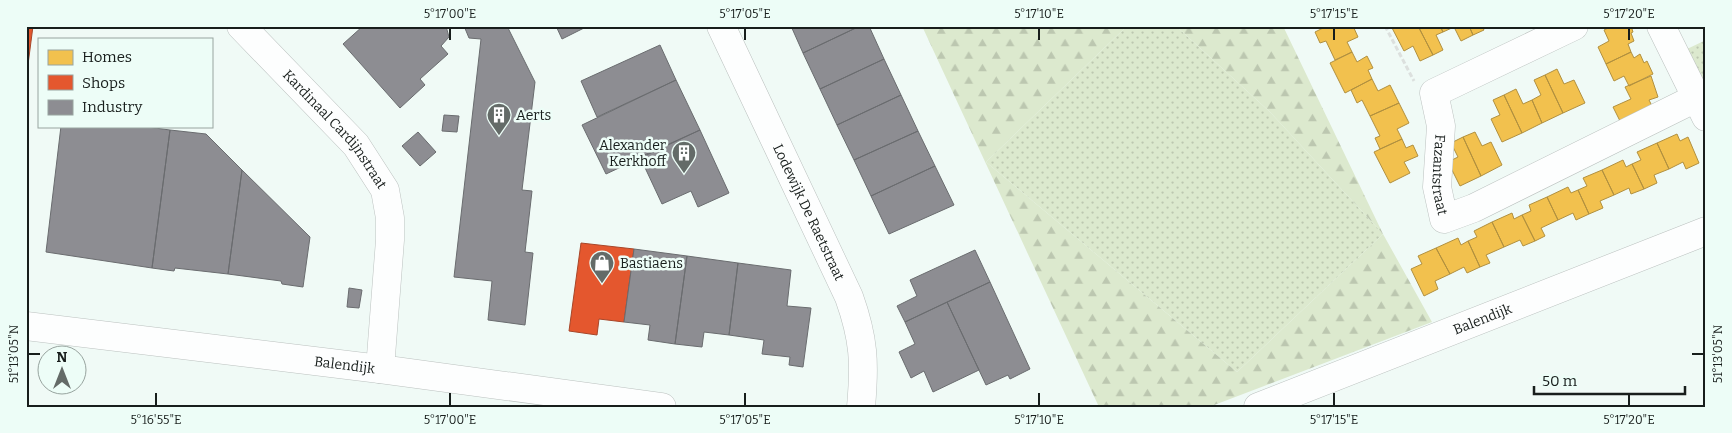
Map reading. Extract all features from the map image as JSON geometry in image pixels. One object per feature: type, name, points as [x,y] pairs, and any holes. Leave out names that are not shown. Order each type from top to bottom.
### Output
[{"type":"street","name":"Kardinaal Cardijnstraat","points":[[241,26],[356,145],[385,190],[390,218],[390,240],[380,369]]},
{"type":"street","name":"Lodewijk De Raetstraat","points":[[721,26],[849,297],[859,324],[864,352],[861,407]]},
{"type":"street","points":[[1434,93],[1574,26]]},
{"type":"street","points":[[1661,26],[1701,107]]},
{"type":"street","name":"Fazantstraat","points":[[1434,93],[1441,126],[1437,187],[1444,220],[1701,107]]},
{"type":"street","name":"Balendijk","points":[[1258,407],[1706,231]]},
{"type":"street","name":"Balendijk","points":[[26,326],[380,369],[558,399],[662,407]]},
{"type":"path","points":[[1385,26],[1415,84],[1434,93]]},
{"type":"green space","points":[[922,26],[1127,26],[986,162],[1237,372],[1383,234],[1432,322],[1209,407],[1099,407]]},
{"type":"green space","points":[[1127,26],[1176,26],[1270,112],[1383,234],[1237,372],[986,162]]},
{"type":"green space","points":[[1176,26],[1283,26],[1383,234],[1270,112]]},
{"type":"green space","points":[[1706,40],[1706,86],[1687,49]]},
{"type":"building: Homes","points":[[1327,26],[1353,26],[1358,37],[1347,42],[1352,52],[1335,60],[1326,41],[1320,43],[1315,32]]},
{"type":"building: Homes","points":[[1391,26],[1418,26],[1433,55],[1420,61],[1413,46],[1404,51]]},
{"type":"building: Homes","points":[[1418,26],[1440,26],[1443,32],[1436,35],[1443,50],[1433,55]]},
{"type":"building: Homes","points":[[1440,26],[1469,26],[1473,35],[1461,41],[1454,27],[1443,32]]},
{"type":"building: Homes","points":[[1469,26],[1482,26],[1484,30],[1473,35]]},
{"type":"building: Homes","points":[[1612,26],[1631,26],[1634,41],[1628,44],[1631,52],[1606,64],[1598,47],[1609,41],[1604,30]]},
{"type":"building: Homes","points":[[1352,52],[1357,62],[1367,56],[1373,68],[1368,70],[1372,79],[1345,93],[1330,63]]},
{"type":"building: Homes","points":[[1631,52],[1634,58],[1640,54],[1644,63],[1647,61],[1653,74],[1629,86],[1624,76],[1614,81],[1606,64]]},
{"type":"building: Homes","points":[[1557,69],[1564,84],[1574,80],[1585,103],[1563,113],[1545,75]]},
{"type":"building: Homes","points":[[1545,75],[1563,113],[1542,123],[1532,100],[1541,95],[1534,80]]},
{"type":"building: Homes","points":[[1651,76],[1658,97],[1649,100],[1653,108],[1621,123],[1613,107],[1631,99],[1625,87]]},
{"type":"building: Homes","points":[[1372,79],[1378,91],[1390,85],[1399,103],[1370,116],[1362,100],[1357,103],[1351,90]]},
{"type":"building: Homes","points":[[1516,89],[1523,104],[1532,100],[1542,123],[1522,133],[1504,95]]},
{"type":"building: Homes","points":[[1504,95],[1522,133],[1502,142],[1491,119],[1500,115],[1493,100]]},
{"type":"building: Homes","points":[[1399,103],[1409,123],[1397,129],[1402,139],[1380,149],[1375,138],[1380,136],[1370,116]]},
{"type":"building: Homes","points":[[1475,132],[1482,146],[1491,142],[1502,165],[1481,176],[1463,137]]},
{"type":"building: Homes","points":[[1677,134],[1680,141],[1688,137],[1699,163],[1686,169],[1683,162],[1669,169],[1657,143]]},
{"type":"building: Homes","points":[[1463,137],[1481,176],[1460,186],[1448,162],[1458,157],[1451,143]]},
{"type":"building: Homes","points":[[1402,139],[1406,148],[1413,145],[1418,156],[1404,162],[1410,173],[1390,183],[1374,152]]},
{"type":"building: Homes","points":[[1657,143],[1669,169],[1654,175],[1657,183],[1644,189],[1632,164],[1641,160],[1637,152]]},
{"type":"building: Homes","points":[[1623,160],[1626,167],[1632,164],[1644,189],[1631,194],[1629,188],[1614,195],[1602,170]]},
{"type":"building: Homes","points":[[1602,170],[1614,195],[1600,201],[1603,208],[1589,214],[1578,190],[1587,186],[1583,178]]},
{"type":"building: Homes","points":[[1568,187],[1571,193],[1578,190],[1589,214],[1576,220],[1573,213],[1558,220],[1547,197]]},
{"type":"building: Homes","points":[[1547,197],[1558,220],[1541,228],[1545,236],[1535,241],[1522,215],[1531,211],[1529,205]]},
{"type":"building: Homes","points":[[1512,213],[1514,219],[1522,215],[1535,241],[1523,246],[1520,240],[1504,247],[1492,222]]},
{"type":"building: Homes","points":[[1492,222],[1504,247],[1486,255],[1490,263],[1480,267],[1468,241],[1477,237],[1474,231]]},
{"type":"building: Homes","points":[[1458,238],[1461,245],[1468,241],[1480,267],[1467,273],[1464,267],[1450,274],[1436,248]]},
{"type":"building: Homes","points":[[1436,248],[1450,274],[1435,281],[1438,289],[1424,296],[1411,269],[1422,264],[1418,256]]},
{"type":"building: Shops","points":[[26,26],[33,26],[26,80]]},
{"type":"building: Shops","name":"Bastiaens","points":[[581,243],[634,249],[624,322],[599,319],[597,335],[569,331]]},
{"type":"building: Industry","points":[[363,26],[446,26],[449,37],[441,46],[448,54],[420,79],[425,85],[400,108],[343,44]]},
{"type":"building: Industry","name":"Aerts","points":[[464,26],[507,26],[535,82],[522,190],[532,191],[525,252],[533,253],[525,325],[488,320],[492,281],[454,277],[481,39],[469,38]]},
{"type":"building: Industry","points":[[556,26],[588,26],[562,39]]},
{"type":"building: Industry","points":[[791,26],[860,26],[803,53]]},
{"type":"building: Industry","points":[[860,26],[869,26],[884,59],[820,89],[803,53]]},
{"type":"building: Industry","points":[[660,45],[676,80],[597,117],[581,81]]},
{"type":"building: Industry","points":[[884,59],[901,95],[837,125],[820,89]]},
{"type":"building: Industry","points":[[676,80],[700,130],[606,174],[582,125]]},
{"type":"building: Industry","points":[[901,95],[918,131],[854,160],[837,125]]},
{"type":"building: Industry","points":[[444,115],[459,116],[457,132],[442,131]]},
{"type":"building: Industry","points":[[61,128],[155,128],[170,130],[152,268],[46,252]]},
{"type":"building: Industry","points":[[170,130],[206,134],[242,170],[228,274],[175,268],[174,271],[152,268]]},
{"type":"building: Industry","name":"Alexander Kerkhoff","points":[[700,130],[729,193],[698,207],[691,191],[662,204],[640,157]]},
{"type":"building: Industry","points":[[918,131],[935,166],[871,196],[854,160]]},
{"type":"building: Industry","points":[[418,132],[436,152],[420,166],[402,146]]},
{"type":"building: Industry","points":[[935,166],[954,205],[889,234],[871,196]]},
{"type":"building: Industry","points":[[242,170],[310,237],[303,287],[282,284],[281,281],[228,274]]},
{"type":"building: Industry","points":[[634,249],[687,256],[675,344],[648,340],[650,325],[624,322]]},
{"type":"building: Industry","points":[[975,250],[990,282],[905,322],[897,306],[917,296],[910,280]]},
{"type":"building: Industry","points":[[687,256],[738,263],[729,335],[704,332],[702,347],[675,344]]},
{"type":"building: Industry","points":[[738,263],[791,270],[787,306],[811,308],[803,367],[789,365],[790,357],[762,354],[764,340],[729,335]]},
{"type":"building: Industry","points":[[990,282],[1030,369],[1010,379],[1008,375],[986,385],[947,302]]},
{"type":"building: Industry","points":[[349,288],[362,290],[359,308],[347,307]]},
{"type":"building: Industry","points":[[947,302],[979,370],[933,392],[924,371],[911,378],[899,352],[915,344],[905,322]]},
{"type":"place","name":"Aerts","points":[[499,136]]},
{"type":"place","name":"Alexander Kerkhoff","points":[[684,174]]},
{"type":"place","name":"Bastiaens","points":[[602,284]]}]
